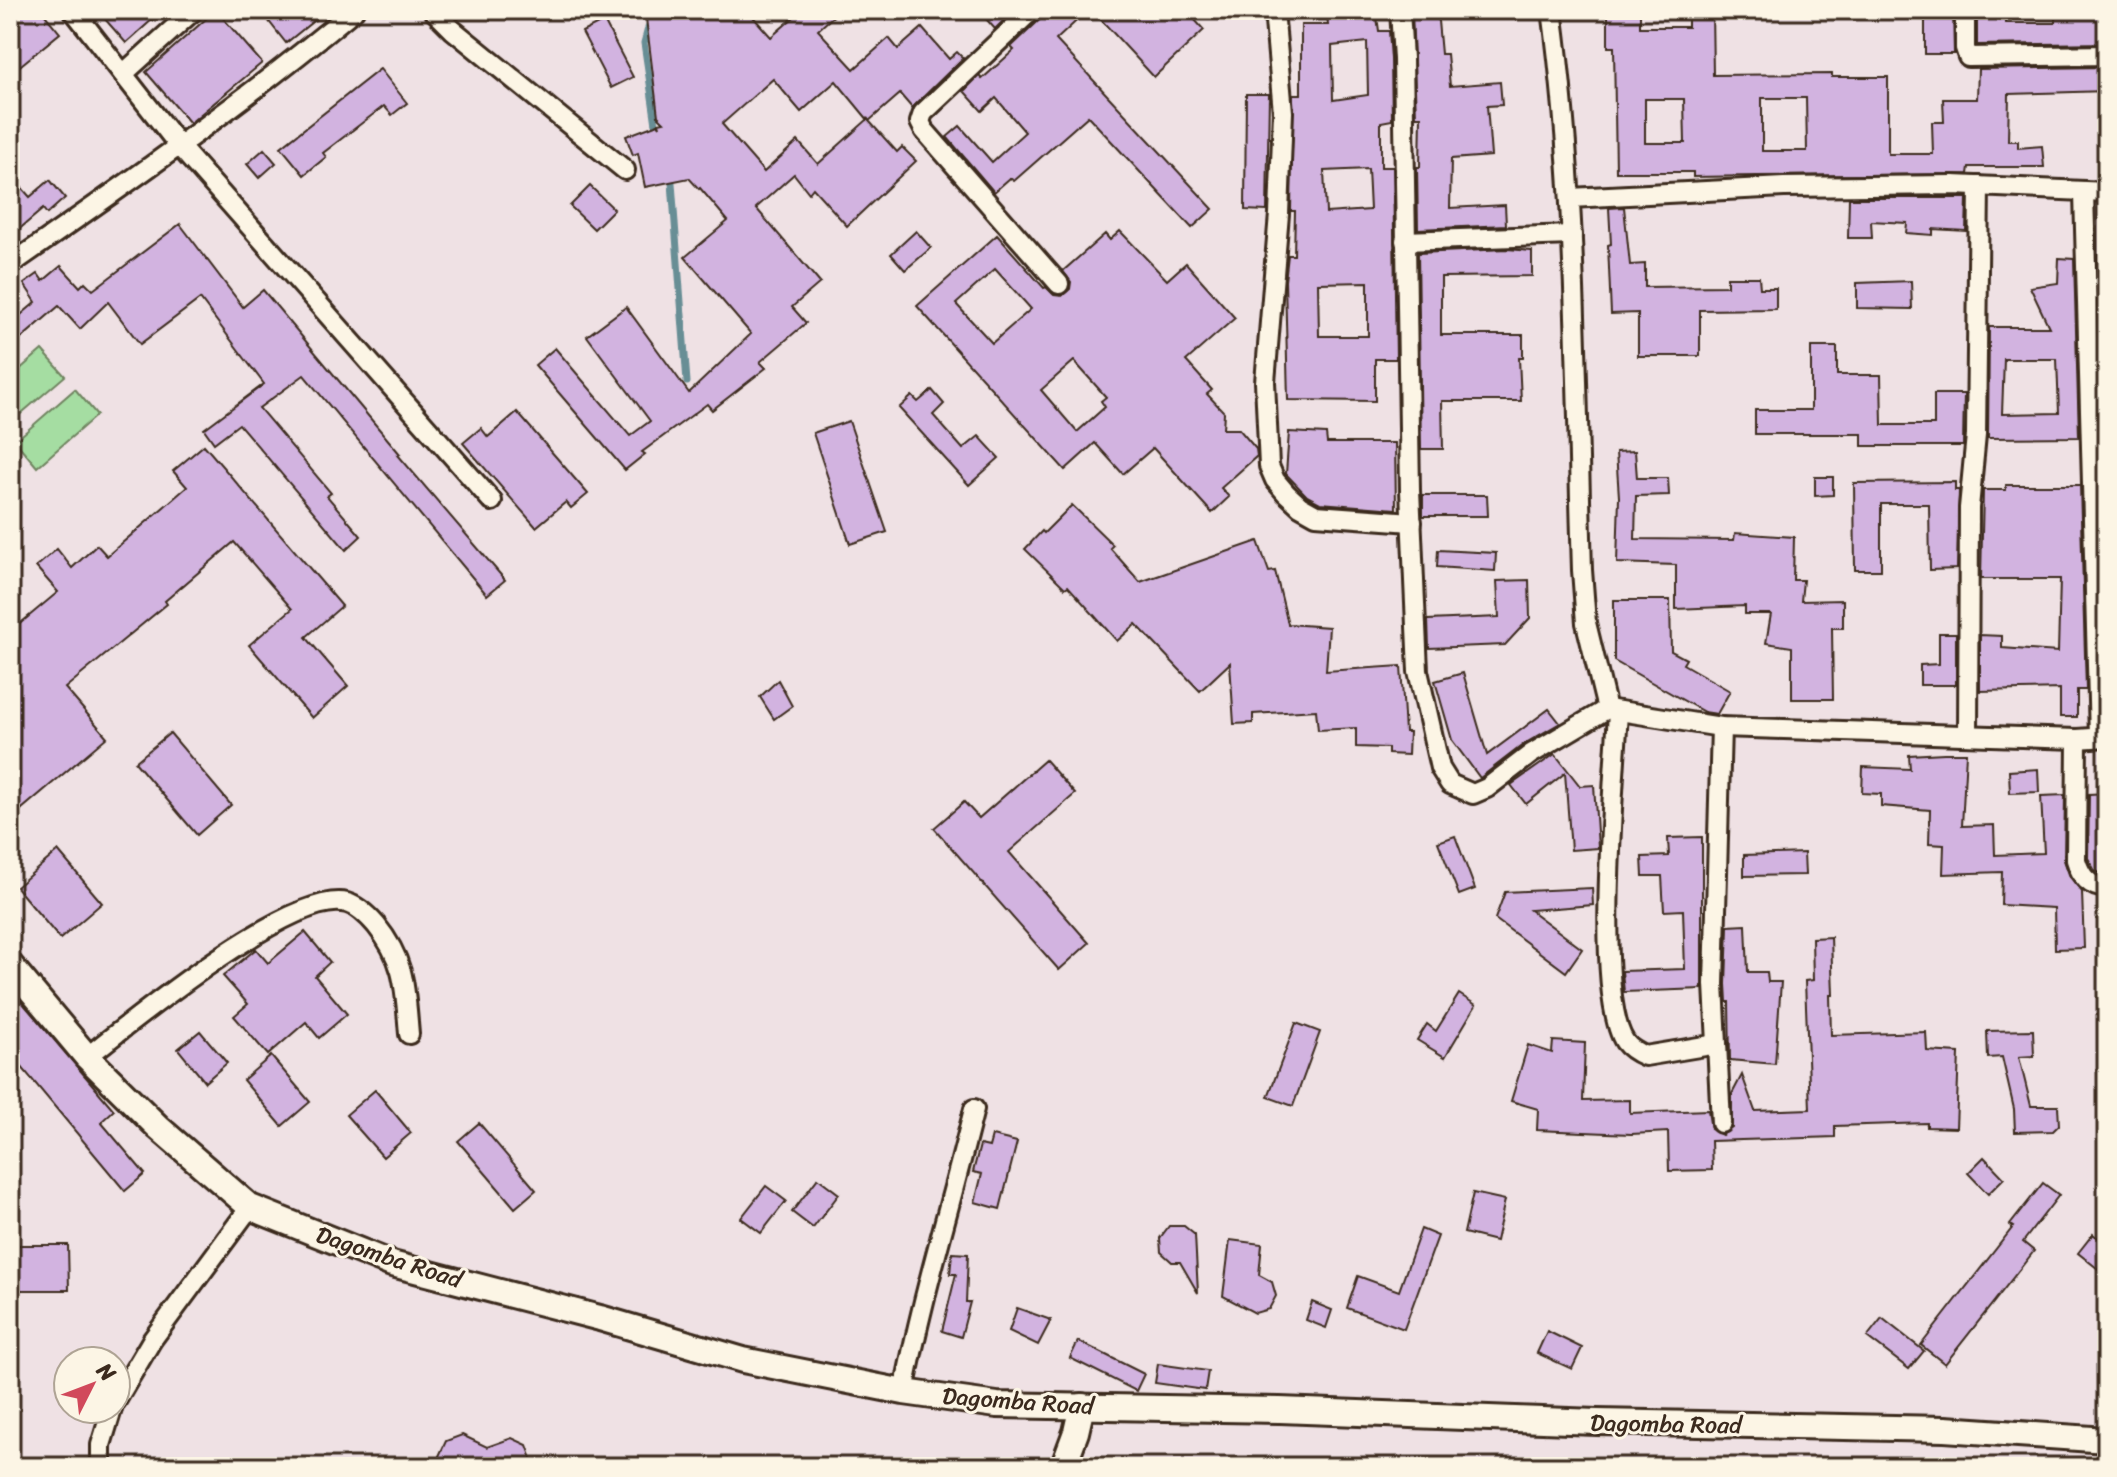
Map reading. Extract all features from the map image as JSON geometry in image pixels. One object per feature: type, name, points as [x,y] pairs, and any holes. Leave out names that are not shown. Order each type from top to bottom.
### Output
[{"type":"street","points":[[73,10],[180,147],[492,501]]},
{"type":"street","points":[[123,74],[194,10]]},
{"type":"street","points":[[10,265],[180,147],[275,76],[354,10]]},
{"type":"street","points":[[433,10],[453,30],[625,170]]},
{"type":"street","points":[[1032,10],[923,113],[920,122],[1059,284]]},
{"type":"street","points":[[1274,10],[1283,112],[1279,214],[1265,382],[1269,466],[1286,493],[1316,515],[1412,522]]},
{"type":"street","points":[[1400,10],[1418,671],[1440,768],[1450,784],[1473,794],[1487,788],[1531,754],[1612,710],[1721,727],[2077,739],[2103,737],[2084,193]]},
{"type":"street","points":[[1552,10],[1563,90],[1570,198],[1586,623],[1612,710],[1610,989],[1626,1044],[1645,1056],[1717,1044]]},
{"type":"street","points":[[1965,10],[1965,48],[1968,57],[2107,55]]},
{"type":"street","points":[[1570,198],[1784,187],[1979,186],[2107,192]]},
{"type":"street","points":[[1968,734],[1969,508],[1976,435],[1979,186]]},
{"type":"street","points":[[1405,241],[1572,235]]},
{"type":"street","points":[[1721,727],[1714,984],[1721,1123]]},
{"type":"street","points":[[2077,739],[2076,860],[2081,875],[2092,885],[2107,888]]},
{"type":"street","points":[[87,1057],[172,988],[239,944],[317,905],[347,903],[369,917],[393,946],[405,983],[409,1034]]},
{"type":"street","name":"Dagomba Road","points":[[10,965],[87,1057],[159,1128],[250,1207],[392,1264],[600,1318],[743,1360],[904,1392],[997,1405],[1945,1429],[2107,1440]]},
{"type":"street","points":[[904,1392],[914,1340],[974,1109]]},
{"type":"street","points":[[132,1374],[152,1340],[250,1207]]},
{"type":"street","points":[[1063,1467],[1082,1406]]},
{"type":"street","points":[[101,1467],[101,1445],[107,1425]]},
{"type":"green space","points":[[42,350],[65,376],[10,423],[10,378]]},
{"type":"green space","points":[[75,389],[97,415],[37,467],[15,441]]},
{"type":"building","points":[[10,10],[41,10],[60,33],[10,74]]},
{"type":"building","points":[[97,10],[163,10],[126,43]]},
{"type":"building","points":[[216,10],[262,63],[190,123],[146,72]]},
{"type":"building","points":[[260,10],[327,10],[286,43]]},
{"type":"building","points":[[645,10],[747,10],[771,37],[802,10],[840,10],[818,30],[854,69],[889,38],[898,49],[922,28],[949,59],[957,52],[963,58],[912,108],[900,94],[869,121],[897,152],[902,147],[916,161],[847,226],[813,188],[809,193],[794,174],[756,208],[820,283],[792,307],[806,323],[760,362],[766,368],[712,410],[707,404],[642,452],[645,454],[625,470],[535,365],[555,348],[630,436],[650,421],[587,336],[626,307],[689,393],[751,334],[685,257],[728,221],[689,178],[645,187],[638,153],[633,155],[626,136],[658,124],[660,127],[659,123],[664,122],[658,116]],"holes":[[[773,79],[801,112],[836,81],[868,119],[818,164],[798,141],[764,172],[722,124]]]},
{"type":"building","points":[[978,10],[1012,10],[1013,11],[995,29]]},
{"type":"building","points":[[1050,10],[1088,10],[1056,40],[1213,209],[1192,228],[1088,116],[1014,181],[1010,178],[994,192],[947,137],[960,126],[992,162],[1025,132],[996,98],[982,111],[964,91],[1014,50],[1011,47]]},
{"type":"building","points":[[1092,10],[1186,10],[1204,30],[1154,77]]},
{"type":"building","points":[[1376,10],[1379,31],[1389,31],[1392,120],[1381,122],[1381,167],[1393,167],[1396,359],[1375,359],[1375,401],[1288,400],[1285,281],[1288,255],[1294,255],[1295,211],[1291,211],[1293,94],[1301,94],[1301,25],[1328,25],[1327,16]],"holes":[[[1367,42],[1368,95],[1333,100],[1332,46]],[[1368,169],[1370,210],[1326,213],[1324,171]],[[1368,282],[1368,336],[1319,336],[1318,283]]]},
{"type":"building","points":[[1412,10],[1437,10],[1441,54],[1447,54],[1450,86],[1500,82],[1502,105],[1487,106],[1491,156],[1451,159],[1450,208],[1505,205],[1506,225],[1418,229],[1417,167],[1420,167],[1421,116],[1416,116]]},
{"type":"building","points":[[1608,10],[1640,10],[1640,27],[1688,27],[1688,10],[1712,10],[1713,75],[1888,77],[1888,154],[1933,154],[1932,122],[1944,122],[1943,99],[1977,99],[1978,69],[2107,67],[2107,91],[2009,94],[2008,141],[2018,141],[2018,148],[2042,146],[2044,167],[1969,167],[1968,174],[1693,177],[1693,172],[1616,172],[1614,47],[1608,47]],"holes":[[[1762,98],[1806,98],[1807,151],[1762,151]],[[1645,99],[1684,99],[1685,143],[1645,143]]]},
{"type":"building","points":[[1925,10],[1953,10],[1954,54],[1925,54]]},
{"type":"building","points":[[1977,10],[2006,10],[2006,23],[2055,23],[2055,15],[2107,15],[2107,43],[1977,45]]},
{"type":"building","points":[[604,21],[633,77],[611,88],[582,32]]},
{"type":"building","points":[[380,69],[407,103],[392,115],[384,106],[323,153],[326,157],[304,175],[281,147]]},
{"type":"building","points":[[1246,94],[1269,94],[1267,211],[1245,210]]},
{"type":"building","points":[[264,149],[276,163],[259,178],[247,164]]},
{"type":"building","points":[[50,180],[65,198],[47,214],[43,209],[10,237],[10,198],[22,188],[30,197]]},
{"type":"building","points":[[590,186],[614,209],[594,229],[570,206]]},
{"type":"building","points":[[1849,198],[1967,198],[1966,231],[1933,229],[1933,235],[1906,233],[1907,223],[1871,221],[1872,238],[1848,238]]},
{"type":"building","points":[[1624,207],[1630,265],[1645,264],[1645,287],[1727,286],[1727,277],[1759,277],[1760,288],[1776,288],[1776,309],[1700,310],[1700,356],[1638,356],[1638,313],[1611,314],[1609,208]]},
{"type":"building","points":[[180,224],[243,307],[263,290],[505,580],[487,595],[304,375],[259,408],[331,493],[327,496],[361,536],[346,550],[239,424],[214,443],[204,429],[264,384],[200,299],[140,344],[108,302],[80,329],[59,306],[10,348],[10,324],[36,302],[24,284],[38,274],[43,281],[61,266],[80,287],[85,282],[93,290]]},
{"type":"building","points":[[916,231],[931,248],[905,270],[891,254]]},
{"type":"building","points":[[1120,231],[1167,280],[1186,263],[1235,318],[1186,361],[1212,390],[1207,394],[1224,412],[1223,429],[1239,429],[1256,449],[1257,456],[1221,488],[1229,497],[1212,513],[1153,448],[1123,474],[1095,443],[1065,470],[917,306],[997,235],[1044,288],[1062,296],[1070,289],[1071,282],[1063,271],[1105,234],[1110,240]],"holes":[[[995,269],[1031,309],[992,343],[956,304]],[[1074,361],[1106,397],[1101,401],[1105,407],[1077,432],[1041,390]]]},
{"type":"building","points":[[1507,249],[1532,251],[1532,276],[1441,277],[1441,335],[1523,335],[1523,358],[1519,358],[1521,401],[1442,401],[1443,449],[1421,449],[1418,253]]},
{"type":"building","points":[[2059,258],[2074,259],[2079,437],[1988,438],[1989,327],[2049,327],[2030,287],[2058,283]],"holes":[[[2004,359],[2057,359],[2059,413],[2002,414]]]},
{"type":"building","points":[[2098,275],[2107,275],[2107,318],[2099,318]]},
{"type":"building","points":[[1911,281],[1912,309],[1857,308],[1857,283]]},
{"type":"building","points":[[1811,347],[1837,347],[1837,375],[1881,375],[1882,425],[1934,425],[1934,394],[1964,394],[1963,446],[1862,446],[1862,434],[1755,434],[1755,410],[1811,410]]},
{"type":"building","points":[[2101,370],[2107,370],[2107,436],[2103,436]]},
{"type":"building","points":[[932,390],[944,404],[933,415],[963,449],[979,436],[999,458],[969,485],[899,408],[912,396],[918,402]]},
{"type":"building","points":[[517,412],[588,494],[571,508],[566,502],[536,527],[463,443],[481,428],[488,437]]},
{"type":"building","points":[[849,421],[887,532],[850,544],[813,433]]},
{"type":"building","points":[[1289,432],[1326,434],[1327,443],[1395,443],[1396,509],[1320,503],[1307,496],[1286,474]]},
{"type":"building","points":[[204,445],[342,606],[306,637],[348,686],[312,718],[249,645],[292,609],[234,542],[165,601],[167,604],[65,688],[107,737],[10,819],[10,632],[58,592],[36,567],[57,549],[72,568],[97,545],[107,556],[187,487],[173,471]]},
{"type":"building","points":[[1635,451],[1637,478],[1668,478],[1669,495],[1636,496],[1635,539],[1734,540],[1735,533],[1794,537],[1793,580],[1803,580],[1801,601],[1843,600],[1843,628],[1832,628],[1833,699],[1792,699],[1792,647],[1766,643],[1771,614],[1745,614],[1745,606],[1676,609],[1676,565],[1617,563],[1619,497],[1616,452]]},
{"type":"building","points":[[1815,477],[1833,477],[1833,495],[1815,496]]},
{"type":"building","points":[[1955,482],[1955,490],[1959,490],[1957,569],[1930,570],[1929,504],[1881,504],[1881,570],[1855,570],[1854,483]]},
{"type":"building","points":[[2006,485],[2080,485],[2086,690],[2077,690],[2077,717],[2060,717],[2060,689],[1980,691],[1980,635],[2002,636],[2002,648],[2058,652],[2060,579],[1981,579],[1983,490],[2006,490]]},
{"type":"building","points":[[1423,495],[1487,495],[1488,516],[1423,516]]},
{"type":"building","points":[[1072,505],[1113,545],[1110,548],[1140,582],[1258,541],[1269,572],[1275,571],[1288,624],[1329,627],[1326,671],[1401,666],[1405,732],[1409,732],[1408,755],[1388,754],[1388,748],[1356,747],[1356,728],[1318,730],[1316,710],[1253,714],[1253,723],[1234,724],[1230,663],[1200,691],[1136,624],[1117,641],[1068,586],[1065,588],[1025,549]]},
{"type":"building","points":[[1438,550],[1496,553],[1495,571],[1437,567]]},
{"type":"building","points":[[1529,580],[1530,618],[1505,645],[1429,648],[1428,620],[1499,617],[1497,581]]},
{"type":"building","points":[[1614,600],[1670,600],[1671,651],[1686,659],[1683,664],[1730,691],[1717,714],[1704,712],[1614,661]]},
{"type":"building","points":[[1939,633],[1956,633],[1956,685],[1920,685],[1920,665],[1939,664]]},
{"type":"building","points":[[1463,673],[1487,755],[1549,709],[1560,723],[1524,744],[1480,778],[1452,740],[1435,681]]},
{"type":"building","points":[[778,680],[792,706],[774,719],[760,697]]},
{"type":"building","points":[[170,733],[231,805],[197,835],[135,762]]},
{"type":"building","points":[[1966,753],[1962,826],[1994,825],[1995,855],[2044,853],[2041,796],[2065,795],[2064,860],[2070,877],[2082,892],[2084,948],[2055,949],[2054,908],[2001,905],[2002,872],[1943,874],[1944,845],[1929,844],[1930,810],[1881,806],[1881,794],[1862,793],[1863,767],[1910,769],[1909,755]]},
{"type":"building","points":[[1555,754],[1580,786],[1594,785],[1598,848],[1571,850],[1565,773],[1526,804],[1511,785]]},
{"type":"building","points":[[1045,760],[1075,794],[1009,852],[1089,943],[1059,970],[934,828],[964,802],[979,818]]},
{"type":"building","points":[[2038,769],[2039,792],[2010,793],[2009,771]]},
{"type":"building","points":[[2107,793],[2107,876],[2095,871],[2088,858],[2089,794]]},
{"type":"building","points":[[1455,836],[1475,889],[1459,895],[1438,842]]},
{"type":"building","points":[[1702,837],[1702,989],[1624,992],[1622,971],[1685,969],[1683,910],[1664,911],[1662,876],[1643,876],[1642,857],[1669,856],[1668,838]]},
{"type":"building","points":[[58,851],[102,903],[60,939],[16,887]]},
{"type":"building","points":[[1804,853],[1805,875],[1744,876],[1744,855]]},
{"type":"building","points":[[1592,888],[1593,905],[1530,910],[1582,949],[1566,972],[1495,919],[1505,892]]},
{"type":"building","points":[[1746,925],[1748,972],[1767,972],[1768,982],[1781,982],[1775,1064],[1730,1060],[1726,984],[1728,926]]},
{"type":"building","points":[[305,932],[330,962],[315,976],[347,1014],[319,1038],[306,1022],[268,1055],[234,1016],[248,1004],[223,976],[256,949],[268,963]]},
{"type":"building","points":[[1831,937],[1831,1035],[1926,1032],[1927,1051],[1959,1053],[1956,1128],[1927,1127],[1927,1123],[1835,1126],[1835,1137],[1711,1141],[1712,1170],[1669,1171],[1668,1132],[1631,1134],[1537,1130],[1538,1109],[1511,1101],[1528,1045],[1552,1053],[1553,1041],[1585,1043],[1583,1101],[1630,1100],[1630,1113],[1708,1110],[1711,1129],[1722,1135],[1732,1128],[1732,1094],[1742,1075],[1755,1111],[1810,1109],[1805,981],[1813,980],[1812,938]]},
{"type":"building","points":[[10,988],[114,1110],[101,1122],[145,1174],[125,1191],[10,1053]]},
{"type":"building","points":[[1459,994],[1476,1005],[1445,1057],[1417,1040],[1427,1024],[1436,1031]]},
{"type":"building","points":[[1296,1023],[1320,1032],[1293,1106],[1268,1097]]},
{"type":"building","points":[[2033,1030],[2034,1056],[2019,1057],[2031,1106],[2058,1106],[2059,1125],[2053,1131],[2015,1132],[2014,1109],[2002,1057],[1988,1058],[1987,1031]]},
{"type":"building","points":[[200,1031],[227,1063],[205,1082],[178,1049]]},
{"type":"building","points":[[271,1056],[310,1102],[282,1126],[243,1080]]},
{"type":"building","points":[[375,1090],[411,1133],[383,1157],[346,1115]]},
{"type":"building","points":[[479,1123],[536,1190],[515,1208],[458,1141]]},
{"type":"building","points":[[992,1136],[1017,1142],[1000,1209],[975,1202],[982,1174],[973,1172],[980,1145],[989,1147]]},
{"type":"building","points":[[1984,1157],[2004,1178],[1988,1194],[1968,1173]]},
{"type":"building","points":[[818,1178],[839,1194],[813,1228],[792,1212]]},
{"type":"building","points":[[2043,1183],[2059,1195],[2023,1242],[2034,1251],[1945,1364],[1921,1345],[2013,1227],[2010,1225]]},
{"type":"building","points":[[766,1186],[786,1201],[761,1233],[741,1218]]},
{"type":"building","points":[[1473,1193],[1505,1200],[1496,1241],[1464,1233]]},
{"type":"building","points":[[1169,1226],[1184,1226],[1195,1235],[1198,1293],[1180,1262],[1172,1262],[1161,1252],[1160,1238]]},
{"type":"building","points":[[1421,1229],[1438,1236],[1404,1329],[1347,1308],[1358,1276],[1399,1291]]},
{"type":"building","points":[[2093,1234],[2107,1245],[2107,1276],[2078,1253]]},
{"type":"building","points":[[1230,1240],[1262,1244],[1259,1275],[1272,1282],[1276,1296],[1269,1309],[1255,1313],[1223,1296]]},
{"type":"building","points":[[10,1245],[68,1245],[69,1290],[10,1290]]},
{"type":"building","points":[[952,1253],[968,1254],[966,1302],[970,1302],[961,1337],[942,1331],[956,1274],[950,1274]]},
{"type":"building","points":[[1312,1302],[1332,1310],[1326,1328],[1306,1320]]},
{"type":"building","points":[[1017,1308],[1051,1320],[1038,1345],[1009,1331]]},
{"type":"building","points":[[1882,1318],[1924,1351],[1909,1369],[1867,1337]]},
{"type":"building","points":[[1547,1331],[1582,1348],[1572,1369],[1537,1353]]},
{"type":"building","points":[[1078,1341],[1144,1374],[1136,1391],[1070,1358]]},
{"type":"building","points":[[1158,1364],[1208,1371],[1205,1390],[1155,1383]]},
{"type":"building","points":[[462,1435],[487,1447],[512,1438],[527,1445],[535,1467],[443,1467],[439,1456],[446,1441]]},
{"type":"waterway","points":[[653,10],[644,43],[657,131]]},
{"type":"waterway","points":[[668,174],[672,183],[687,382]]}]
